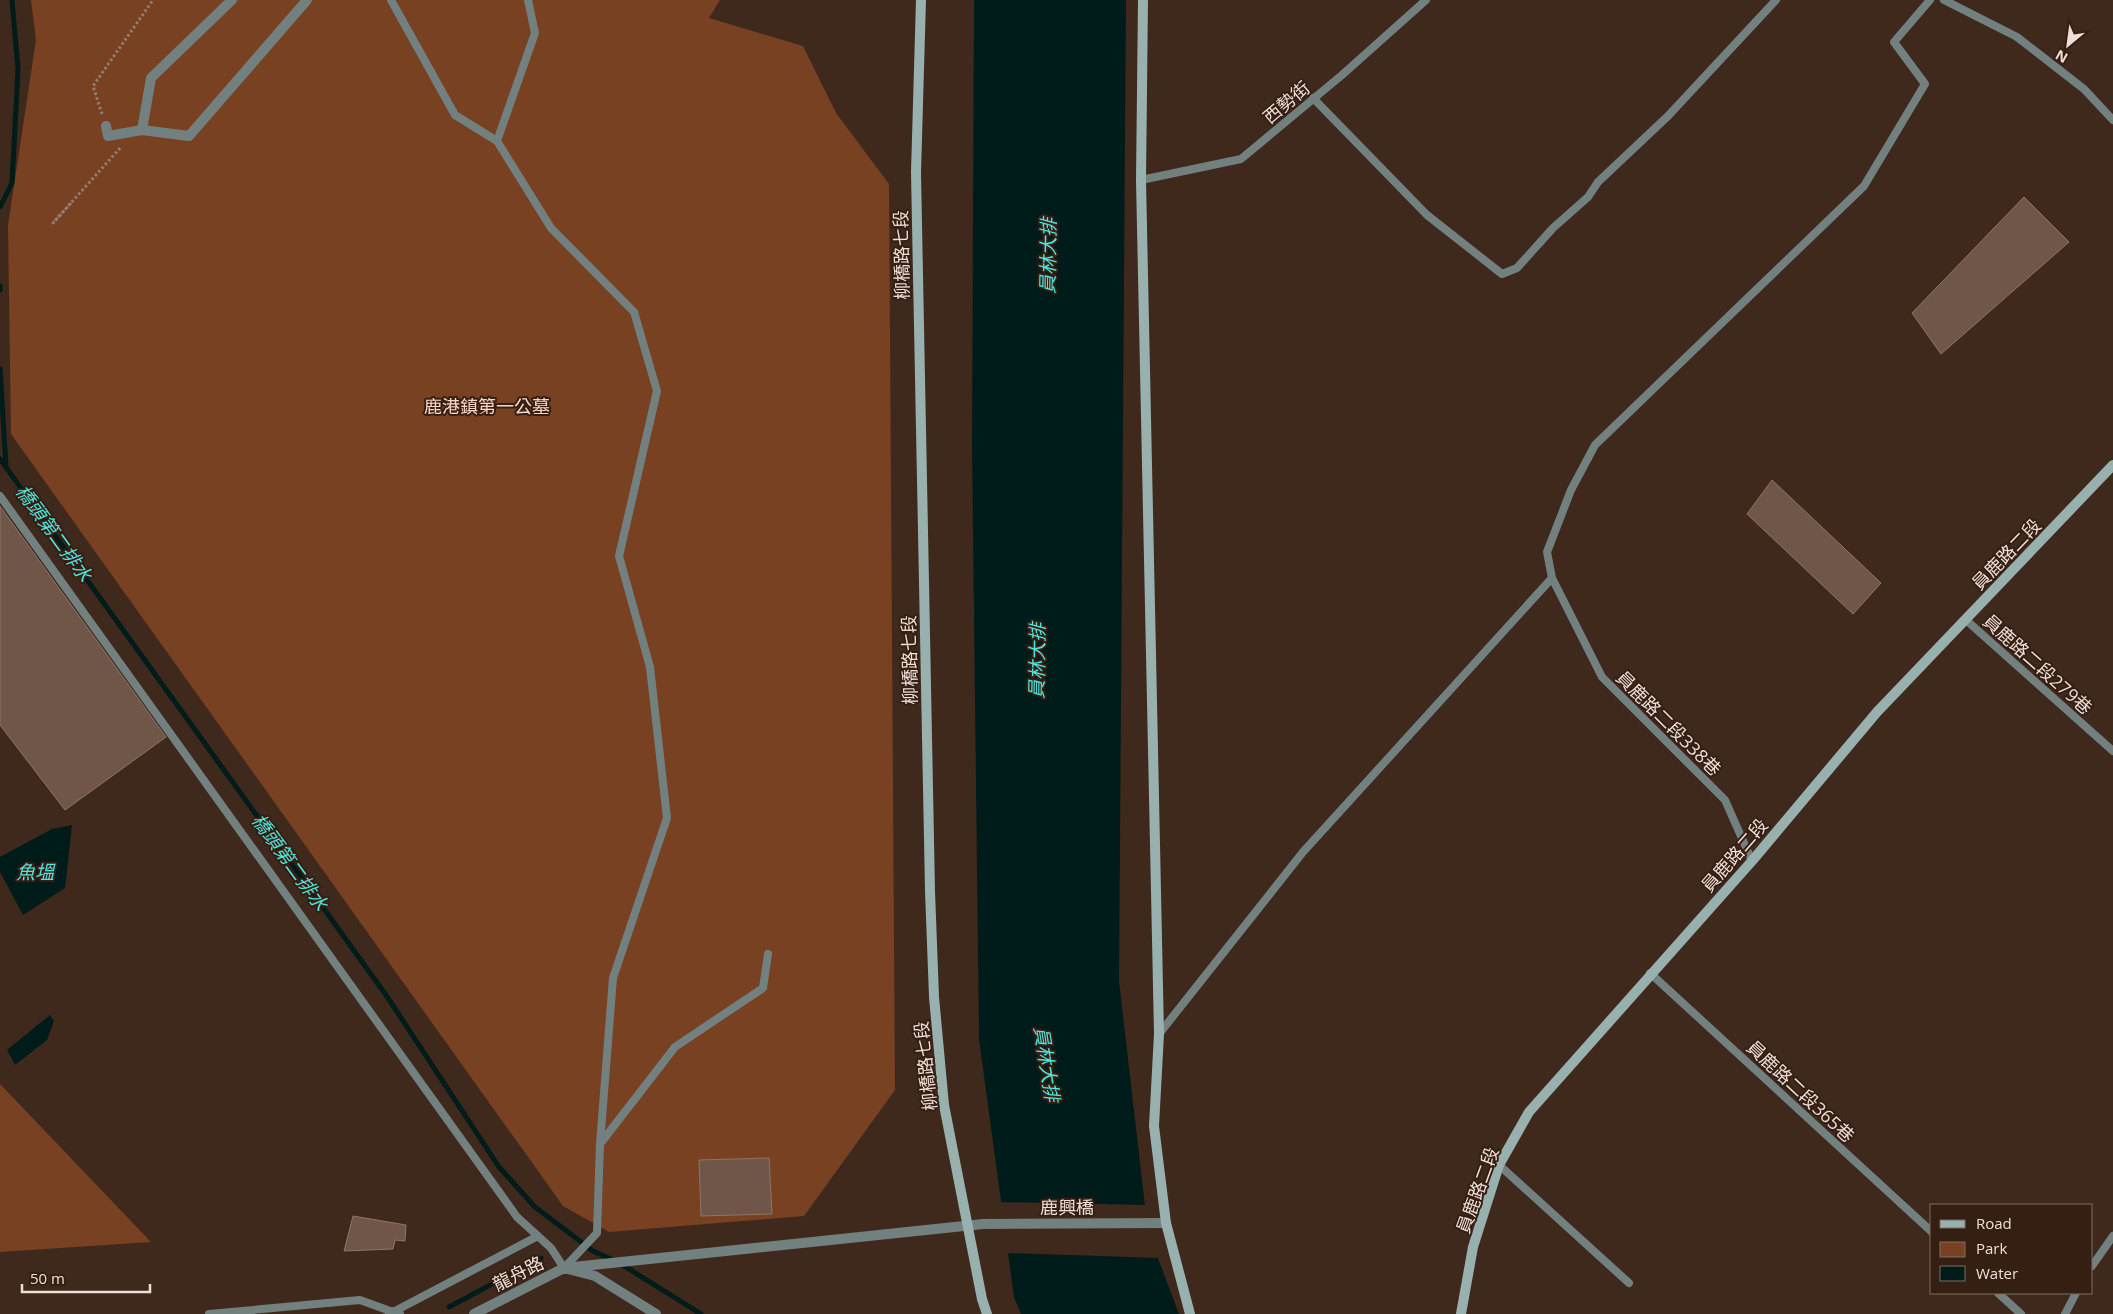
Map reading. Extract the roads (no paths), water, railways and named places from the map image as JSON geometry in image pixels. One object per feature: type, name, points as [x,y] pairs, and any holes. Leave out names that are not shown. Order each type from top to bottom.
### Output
[{"type":"main road","name":"柳橋路七段","points":[[921,0],[916,172],[930,891],[934,997],[944,1106],[982,1299],[987,1314]]},
{"type":"main road","points":[[1143,0],[1141,180],[1159,1034],[1154,1126],[1166,1223],[1190,1314]]},
{"type":"main road","name":"員鹿路二段","points":[[1461,1314],[1473,1247],[1500,1165],[1529,1112],[1650,973],[1752,860],[1877,712],[2113,465]]},
{"type":"street","points":[[138,130],[151,78],[232,0]]},
{"type":"street","points":[[107,131],[138,130],[189,136],[307,0]]},
{"type":"street","name":"鹿興橋","points":[[564,1268],[968,1225],[1166,1223]]},
{"type":"street","name":"龍舟路","points":[[474,1314],[564,1268],[595,1276],[656,1314]]},
{"type":"lane","points":[[0,496],[517,1218],[550,1248],[564,1268],[597,1233],[600,1144],[613,978],[667,818],[650,667],[619,556],[657,391],[634,312],[551,228],[497,141],[455,115],[391,0]]},
{"type":"lane","points":[[497,141],[535,33],[528,0]]},
{"type":"lane","name":"西勢街","points":[[1141,180],[1241,159],[1426,0]]},
{"type":"lane","points":[[1313,98],[1427,215],[1502,274],[1517,268],[1553,228],[1588,197],[1598,182],[1668,116],[1776,0]]},
{"type":"lane","name":"員鹿路二段338巷","points":[[1752,860],[1725,800],[1602,677],[1552,578],[1547,552],[1571,490],[1595,444],[1864,186],[1925,84],[1894,42],[1930,0]]},
{"type":"lane","points":[[1944,0],[2017,37],[2084,89],[2113,120]]},
{"type":"lane","points":[[1159,1034],[1303,852],[1552,578]]},
{"type":"lane","name":"員鹿路二段279巷","points":[[1966,620],[2113,751]]},
{"type":"lane","points":[[600,1144],[675,1047],[763,988],[768,954]]},
{"type":"lane","name":"員鹿路二段365巷","points":[[1650,973],[1930,1230]]},
{"type":"lane","points":[[1500,1165],[1629,1283]]},
{"type":"lane","points":[[209,1314],[360,1300],[394,1313],[538,1236]]},
{"type":"lane","points":[[2093,1265],[2113,1236]]},
{"type":"lane","points":[[1999,1294],[2021,1314]]},
{"type":"lane","points":[[2065,1314],[2075,1294]]},
{"type":"water","name":"員林大排","points":[[974,0],[1126,0],[1119,981],[1148,1232],[1179,1314],[1021,1314],[1014,1297],[979,1039],[972,446]]},
{"type":"water","name":"魚塭","points":[[72,825],[65,888],[23,915],[0,872],[0,857],[52,829]]},
{"type":"water","points":[[50,1015],[54,1021],[47,1040],[15,1065],[7,1050]]},
{"type":"waterway","points":[[0,207],[12,183],[18,69],[12,0]]},
{"type":"waterway","points":[[0,369],[6,466]]},
{"type":"waterway","name":"橋頭第二排水","points":[[0,459],[386,995],[499,1167],[535,1207],[593,1251],[613,1260]]},
{"type":"waterway","points":[[449,1307],[541,1258]]},
{"type":"waterway","points":[[621,1264],[701,1314]]},
{"type":"park label","name":"鹿港鎮第一公墓","points":[[487,406]]}]
